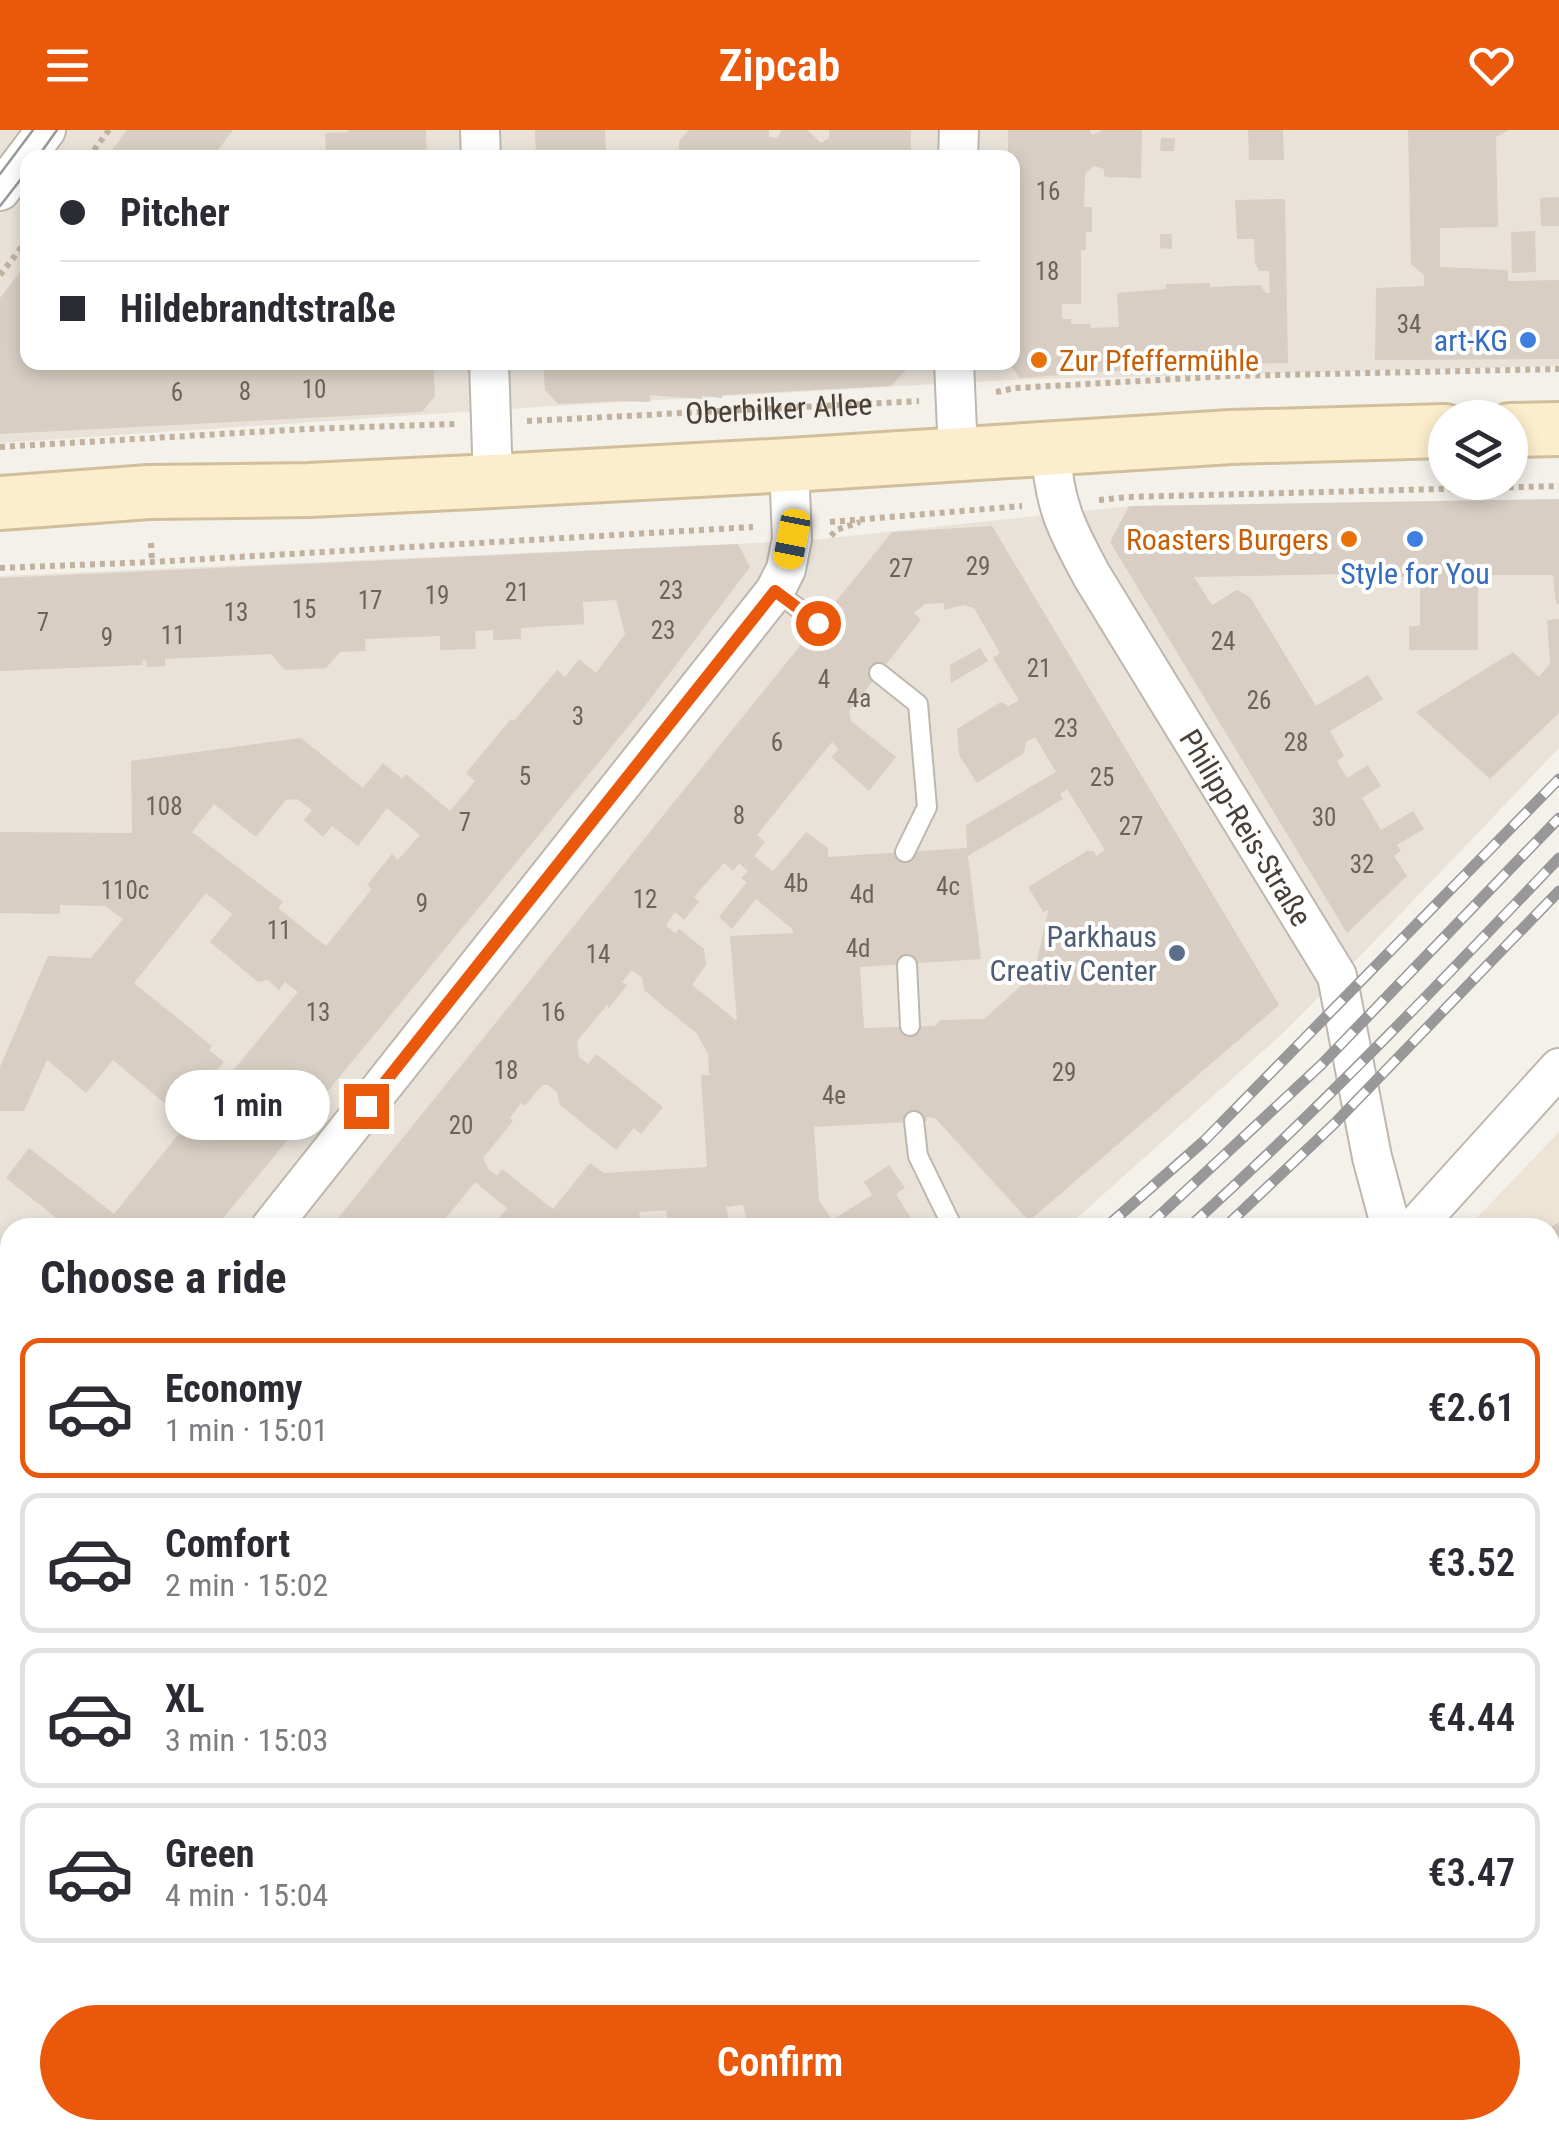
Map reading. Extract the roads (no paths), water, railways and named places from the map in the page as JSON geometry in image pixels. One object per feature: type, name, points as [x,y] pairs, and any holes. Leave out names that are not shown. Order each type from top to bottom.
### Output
[{"type":"main road","points":[[1528,430],[1559,429]]},
{"type":"main road","name":"Oberbilker Allee","points":[[0,502],[149,492],[309,490],[492,481],[1231,437],[1428,431]]},
{"type":"street","points":[[31,150],[46,130]]},
{"type":"street","points":[[0,191],[20,164]]},
{"type":"street","points":[[489,370],[492,481]]},
{"type":"street","points":[[954,370],[958,453]]},
{"type":"street","name":"Philipp-Reis-Straße","points":[[1051,447],[1058,503],[1092,576],[1337,976],[1372,1157],[1388,1218]]},
{"type":"street","points":[[279,1218],[775,591],[786,569],[792,539],[789,465]]},
{"type":"street","points":[[1423,1218],[1559,1068]]},
{"type":"lane","points":[[775,591],[818,623]]},
{"type":"lane","points":[[879,673],[918,704],[927,806],[905,852]]},
{"type":"lane","points":[[907,965],[910,1026]]},
{"type":"lane","points":[[914,1122],[918,1156],[948,1218]]},
{"type":"tram line","points":[[0,174],[33,130]]},
{"type":"tram line","points":[[43,150],[57,130]]},
{"type":"tram line","points":[[0,206],[20,180]]},
{"type":"railway","points":[[1116,1218],[1204,1141],[1559,779]]},
{"type":"railway","points":[[1157,1218],[1321,1065],[1559,818]]},
{"type":"railway","points":[[1199,1218],[1331,1093],[1559,858]]},
{"type":"railway","points":[[1235,1218],[1333,1125],[1559,891]]},
{"type":"place","name":"art-KG","points":[[1528,340]]},
{"type":"place","name":"Zur Pfeffermühle","points":[[1039,360]]},
{"type":"place","name":"Roasters Burgers","points":[[1349,539]]},
{"type":"place","name":"Style for You","points":[[1415,539]]},
{"type":"place","name":"Parkhaus Creativ Center","points":[[1177,953]]}]
